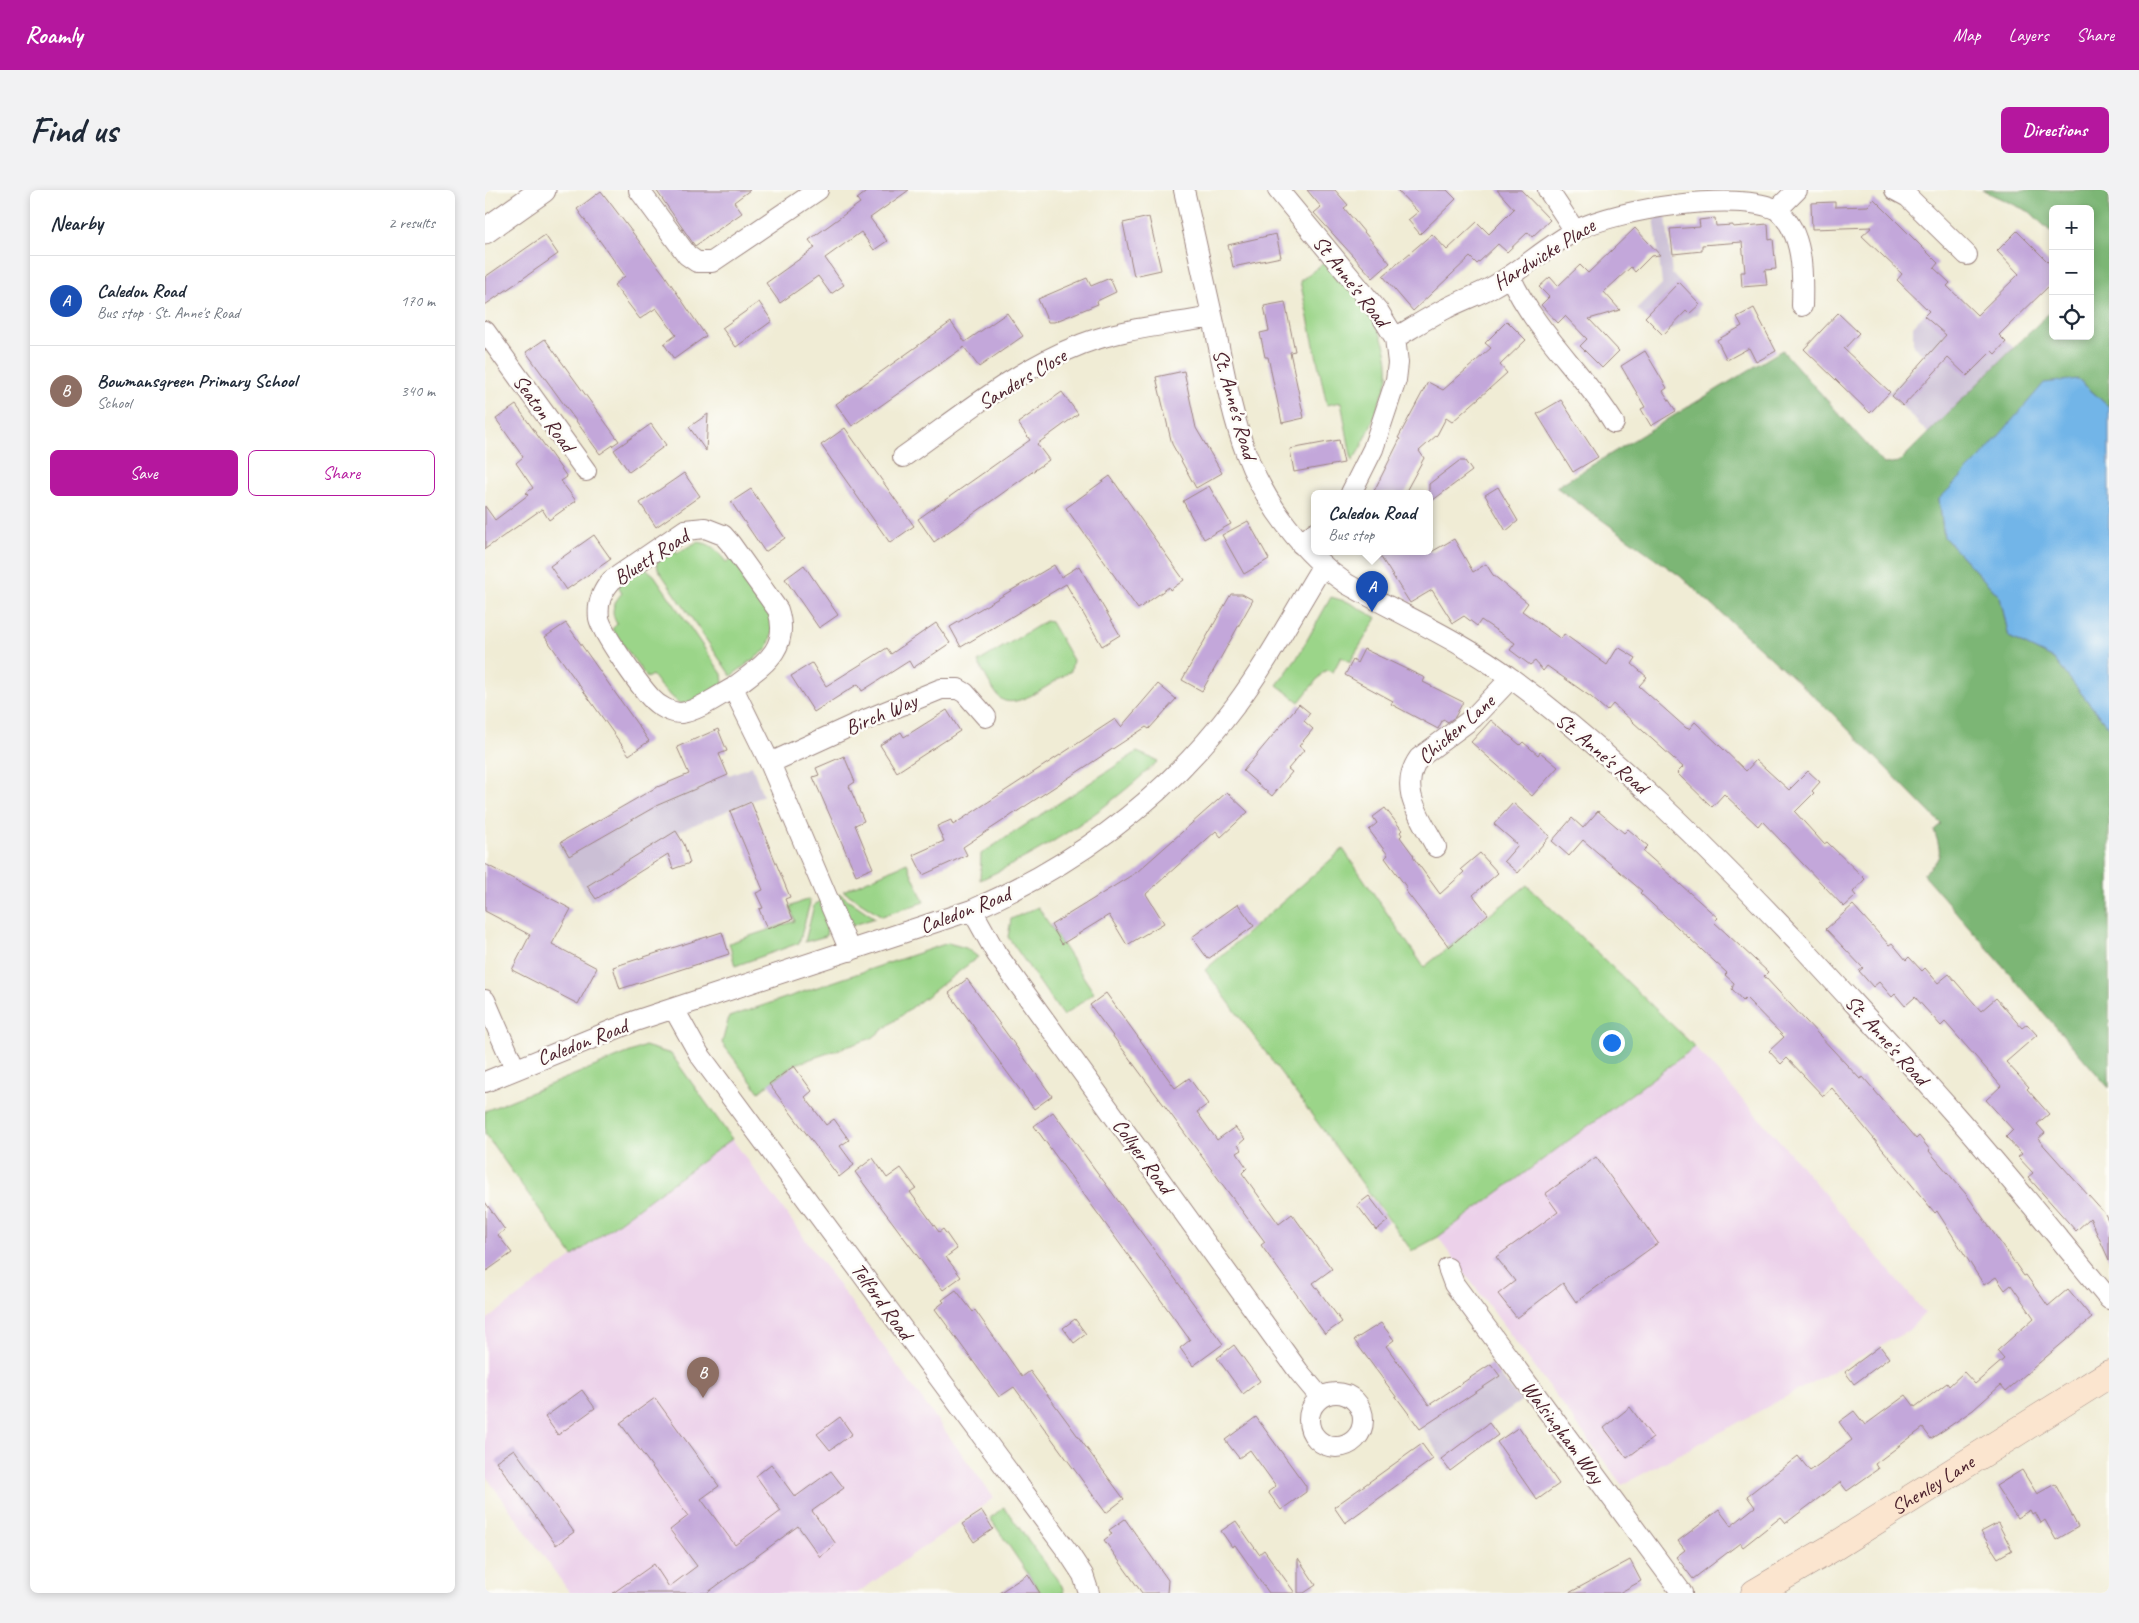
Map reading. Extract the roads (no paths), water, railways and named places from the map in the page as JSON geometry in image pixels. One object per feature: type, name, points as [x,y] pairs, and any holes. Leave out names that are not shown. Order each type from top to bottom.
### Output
[{"type":"main road","name":"Shenley Lane","points":[[1755,1593],[1832,1548],[2109,1374]]},
{"type":"street","points":[[485,231],[543,190]]},
{"type":"street","points":[[639,190],[687,255],[697,262],[712,262],[819,190]]},
{"type":"street","name":"St. Anne's Road","points":[[1184,190],[1234,415],[1247,454],[1260,483],[1308,538]]},
{"type":"street","name":"St Anne's Road","points":[[1278,190],[1379,312],[1395,338],[1398,363],[1396,380],[1373,449],[1352,490]]},
{"type":"street","points":[[1548,190],[1575,231]]},
{"type":"street","points":[[1797,190],[1777,210],[1791,229],[1798,243],[1803,281],[1802,306]]},
{"type":"street","points":[[1895,190],[1908,197],[1967,255]]},
{"type":"street","name":"Hardwicke Place","points":[[1395,338],[1447,308],[1490,288],[1575,231],[1608,216],[1638,207],[1719,195],[1750,199],[1777,210]]},
{"type":"street","points":[[1510,276],[1521,301],[1539,327],[1599,398],[1614,424]]},
{"type":"street","name":"Sanders Close","points":[[903,457],[1036,365],[1082,344],[1141,327],[1212,317]]},
{"type":"street","name":"Seaton Road","points":[[485,331],[586,471]]},
{"type":"street","name":"Bluett Road","points":[[705,528],[723,535],[778,610],[783,628],[781,640],[775,651],[733,688],[693,709],[681,713],[669,711],[651,698],[605,633],[599,620],[600,599],[604,589],[612,580],[685,530],[705,528]]},
{"type":"street","name":"St. Anne's Road","points":[[1317,555],[1323,565],[1347,584],[1460,646],[1511,678],[1613,761],[1731,871],[1873,1023],[1958,1118],[2109,1299]]},
{"type":"street","name":"Caledon Road","points":[[485,1082],[620,1027],[972,910],[1018,890],[1080,854],[1128,819],[1175,777],[1205,745],[1236,705],[1323,565]]},
{"type":"street","name":"Chicken Lane","points":[[1436,847],[1414,805],[1409,783],[1413,766],[1419,758],[1473,718],[1511,678]]},
{"type":"street","points":[[733,688],[770,763],[849,951]]},
{"type":"street","name":"Birch Way","points":[[770,763],[853,725],[941,690],[958,689],[965,692],[986,717]]},
{"type":"street","name":"Collyer Road","points":[[972,910],[1002,961],[1299,1372],[1320,1397]]},
{"type":"street","points":[[485,1000],[515,1069]]},
{"type":"street","name":"Telford Road","points":[[674,1009],[699,1054],[1068,1552],[1083,1575],[1089,1593]]},
{"type":"street","name":"Walsingham Way","points":[[1448,1268],[1454,1284],[1682,1593]]},
{"type":"water","points":[[2078,379],[2109,407],[2109,728],[2054,659],[2009,637],[2000,597],[1944,537],[1939,499],[1979,459],[2044,383]]},
{"type":"place","name":"Caledon Road","points":[[1372,612]]},
{"type":"place","name":"Bowmansgreen Primary School","points":[[703,1398]]}]
